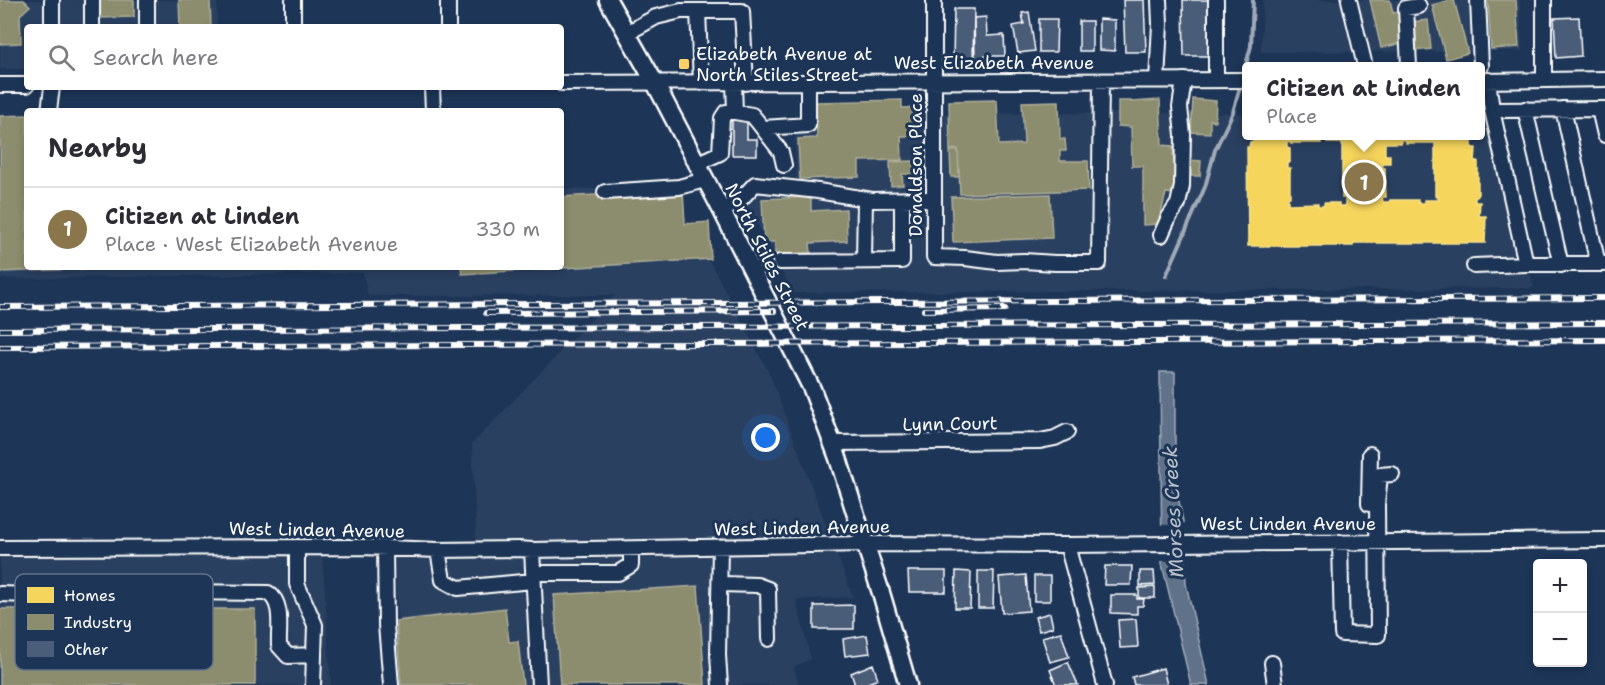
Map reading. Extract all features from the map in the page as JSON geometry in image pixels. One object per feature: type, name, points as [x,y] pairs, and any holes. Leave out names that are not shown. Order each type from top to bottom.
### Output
[{"type":"main road","name":"North Stiles Street","points":[[608,0],[722,211],[812,389],[866,544],[908,685]]},
{"type":"street","points":[[52,0],[52,24]]},
{"type":"street","points":[[92,0],[92,24]]},
{"type":"street","points":[[147,0],[147,24]]},
{"type":"street","points":[[293,0],[293,24]]},
{"type":"street","points":[[448,0],[448,24]]},
{"type":"street","name":"Donaldson Place","points":[[934,0],[934,257],[997,262],[1099,263],[1101,81]]},
{"type":"street","points":[[1157,80],[1159,0]]},
{"type":"street","points":[[1216,0],[1216,80]]},
{"type":"street","points":[[1349,0],[1364,62]]},
{"type":"street","points":[[1478,0],[1481,62]]},
{"type":"street","points":[[1544,0],[1544,80]]},
{"type":"street","points":[[1408,62],[1406,8],[1419,6]]},
{"type":"street","points":[[698,11],[701,83]]},
{"type":"street","points":[[627,33],[656,17],[681,12],[742,11],[740,83],[735,112]]},
{"type":"street","points":[[1485,79],[1605,80]]},
{"type":"street","points":[[1161,236],[1169,217],[1178,204],[1182,186],[1183,135],[1180,107],[1184,80]]},
{"type":"street","name":"West Elizabeth Avenue","points":[[564,83],[1242,80]]},
{"type":"street","points":[[763,128],[808,125],[808,82]]},
{"type":"street","points":[[0,85],[24,85]]},
{"type":"street","points":[[1485,86],[1526,264]]},
{"type":"street","points":[[49,108],[51,90]]},
{"type":"street","points":[[432,90],[433,108]]},
{"type":"street","points":[[1474,266],[1602,264],[1563,109]]},
{"type":"street","points":[[1492,110],[1602,109],[1605,135]]},
{"type":"street","points":[[1525,110],[1561,265]]},
{"type":"street","points":[[696,164],[720,153],[722,117],[726,112],[735,112],[752,115],[781,152],[784,165]]},
{"type":"street","points":[[605,192],[679,187],[705,180]]},
{"type":"street","points":[[722,211],[740,200],[755,184],[818,190],[865,199],[926,199],[934,204]]},
{"type":"street","points":[[864,261],[865,199]]},
{"type":"street","points":[[780,262],[902,261],[902,200]]},
{"type":"street","name":"Lynn Court","points":[[832,443],[1040,441],[1055,438],[1067,432]]},
{"type":"street","points":[[1340,542],[1342,634],[1378,634],[1370,454]]},
{"type":"street","points":[[1373,542],[1380,475],[1392,474]]},
{"type":"street","name":"West Linden Avenue","points":[[0,548],[297,547],[532,550],[866,544],[1067,545],[1605,540]]},
{"type":"street","points":[[1067,545],[1105,685]]},
{"type":"street","points":[[297,547],[297,584],[315,625],[313,685]]},
{"type":"street","points":[[720,547],[718,655],[720,685]]},
{"type":"street","points":[[385,548],[386,625],[391,685]]},
{"type":"street","points":[[438,550],[443,580],[458,588],[533,577],[618,573],[632,565],[631,549]]},
{"type":"street","points":[[532,550],[539,685]]},
{"type":"street","points":[[720,584],[757,585],[768,589],[769,639]]},
{"type":"street","points":[[213,592],[268,593],[275,599],[279,614],[279,646],[288,656],[314,655]]},
{"type":"street","points":[[0,594],[15,594]]},
{"type":"street","points":[[1272,663],[1275,685]]},
{"type":"shaded area","points":[[0,0],[217,0],[217,24],[24,24],[24,69],[0,69]]},
{"type":"shaded area","points":[[1263,0],[1520,0],[1522,51],[1261,52]]},
{"type":"shaded area","points":[[1485,112],[1488,112],[1534,288],[793,293],[738,187],[797,186],[794,114],[1242,113],[1242,140],[1485,140]]},
{"type":"shaded area","points":[[0,117],[24,250],[24,270],[564,270],[564,189],[671,188],[770,375],[853,597],[796,600],[811,659],[794,667],[799,685],[400,685],[395,557],[477,556],[472,444],[615,295],[368,296],[363,273],[0,279]]},
{"type":"shaded area","points":[[0,550],[322,550],[331,685],[0,685]]},
{"type":"water","points":[[1160,372],[1175,372],[1175,482],[1183,521],[1186,584],[1209,685],[1191,685],[1162,564]]},
{"type":"pier","points":[[1186,524],[1186,561],[1161,561],[1160,525]]},
{"type":"building: Homes","points":[[1253,140],[1321,140],[1321,143],[1287,141],[1287,147],[1290,148],[1290,162],[1287,162],[1287,168],[1290,168],[1288,204],[1318,203],[1318,206],[1324,206],[1324,203],[1339,203],[1339,206],[1345,206],[1345,198],[1342,198],[1342,143],[1327,143],[1327,140],[1400,140],[1401,143],[1385,143],[1385,155],[1390,155],[1390,163],[1382,163],[1385,168],[1386,197],[1382,197],[1383,202],[1418,200],[1418,203],[1424,203],[1424,200],[1438,200],[1438,196],[1435,196],[1435,143],[1406,143],[1406,140],[1472,140],[1472,148],[1476,148],[1475,162],[1478,161],[1478,196],[1475,202],[1480,202],[1479,216],[1486,216],[1485,243],[1248,246],[1247,147]]},
{"type":"building: Industry","points":[[0,0],[24,0],[30,6],[20,15],[21,43],[0,44]]},
{"type":"building: Industry","points":[[99,0],[134,0],[134,17],[99,18]]},
{"type":"building: Industry","points":[[179,0],[210,0],[211,24],[180,24]]},
{"type":"building: Industry","points":[[1370,0],[1390,0],[1393,13],[1398,12],[1406,42],[1381,48]]},
{"type":"building: Industry","points":[[1454,0],[1468,53],[1446,59],[1432,5]]},
{"type":"building: Industry","points":[[1488,0],[1516,0],[1519,47],[1491,49]]},
{"type":"building: Industry","points":[[1428,20],[1431,49],[1414,51],[1411,22]]},
{"type":"building: Industry","points":[[1193,99],[1216,101],[1215,121],[1210,120],[1210,133],[1191,132]]},
{"type":"building: Industry","points":[[902,100],[902,108],[918,107],[919,126],[911,127],[912,136],[901,136],[902,160],[859,161],[859,177],[800,179],[798,139],[817,138],[816,102]]},
{"type":"building: Industry","points":[[997,100],[999,145],[1024,144],[1022,102],[1059,101],[1060,139],[1065,139],[1066,151],[1060,151],[1060,161],[1088,161],[1089,190],[960,194],[958,149],[950,150],[949,101]]},
{"type":"building: Industry","points":[[1160,100],[1162,145],[1173,146],[1175,194],[1166,193],[1158,224],[1143,225],[1143,166],[1132,166],[1131,127],[1118,126],[1118,101]]},
{"type":"building: Industry","points":[[24,115],[24,270],[54,270],[0,272],[0,116]]},
{"type":"building: Industry","points":[[958,150],[959,177],[951,177],[950,151]]},
{"type":"building: Industry","points":[[1187,160],[1201,161],[1200,176],[1186,176]]},
{"type":"building: Industry","points":[[914,161],[915,174],[902,174],[903,185],[891,186],[890,162]]},
{"type":"building: Industry","points":[[683,190],[685,224],[709,222],[711,259],[564,268],[564,197]]},
{"type":"building: Industry","points":[[1050,194],[1052,238],[953,242],[951,197]]},
{"type":"building: Industry","points":[[811,197],[811,211],[846,209],[847,241],[810,243],[811,253],[775,255],[775,242],[764,242],[762,199]]},
{"type":"building: Industry","points":[[461,270],[528,270],[462,274]]},
{"type":"building: Industry","points":[[698,586],[705,685],[560,685],[554,595]]},
{"type":"building: Industry","points":[[505,608],[509,642],[518,641],[523,685],[401,685],[396,621]]},
{"type":"building: Industry","points":[[0,609],[15,609],[15,670],[213,670],[213,609],[255,609],[255,685],[0,685]]},
{"type":"building: Other","points":[[1123,0],[1144,0],[1146,52],[1125,52]]},
{"type":"building: Other","points":[[1183,0],[1211,0],[1212,56],[1184,56]]},
{"type":"building: Other","points":[[954,9],[974,9],[973,61],[953,61]]},
{"type":"building: Other","points":[[1029,12],[1035,51],[1018,53],[1013,26],[1024,24],[1022,13]]},
{"type":"building: Other","points":[[986,17],[987,36],[1004,35],[1005,56],[985,56],[985,60],[975,61],[974,18]]},
{"type":"building: Other","points":[[1579,17],[1581,56],[1556,58],[1554,18]]},
{"type":"building: Other","points":[[1039,19],[1057,19],[1056,52],[1039,52]]},
{"type":"building: Other","points":[[1099,19],[1115,20],[1115,51],[1099,50]]},
{"type":"building: Other","points":[[1079,21],[1092,21],[1092,51],[1079,51]]},
{"type":"building: Other","points":[[732,117],[747,117],[747,139],[757,139],[757,155],[732,155]]},
{"type":"building: Other","points":[[1105,566],[1132,566],[1131,585],[1104,585]]},
{"type":"building: Other","points":[[908,571],[946,571],[946,592],[909,592]]},
{"type":"building: Other","points":[[956,571],[971,572],[970,608],[955,608]]},
{"type":"building: Other","points":[[978,571],[994,571],[993,608],[978,608]]},
{"type":"building: Other","points":[[1140,571],[1154,571],[1155,585],[1140,586]]},
{"type":"building: Other","points":[[1026,575],[1029,611],[1002,613],[999,577]]},
{"type":"building: Other","points":[[1034,576],[1050,576],[1050,601],[1034,601]]},
{"type":"building: Other","points":[[1155,587],[1155,598],[1139,598],[1139,588]]},
{"type":"building: Other","points":[[1111,595],[1137,595],[1137,599],[1144,599],[1143,606],[1137,606],[1137,614],[1111,613]]},
{"type":"building: Other","points":[[854,605],[854,629],[814,629],[814,606]]},
{"type":"building: Other","points":[[1050,613],[1053,627],[1039,631],[1035,617]]},
{"type":"building: Other","points":[[1136,619],[1138,647],[1120,648],[1118,620]]},
{"type":"building: Other","points":[[1061,632],[1069,657],[1050,662],[1042,637]]},
{"type":"building: Other","points":[[867,635],[870,653],[845,656],[843,639]]},
{"type":"building: Other","points":[[1068,662],[1078,685],[1056,685],[1050,670]]},
{"type":"building: Other","points":[[873,664],[878,679],[863,685],[855,685],[851,673]]},
{"type":"building: Other","points":[[1163,668],[1167,685],[1134,685],[1132,677]]},
{"type":"waterway","name":"Morses Creek","points":[[1247,62],[1251,46],[1253,0]]},
{"type":"waterway","name":"Morses Creek","points":[[1166,276],[1205,187],[1215,150],[1233,112],[1241,83]]},
{"type":"railway","points":[[0,307],[1605,298]]},
{"type":"railway","points":[[924,310],[1005,309]]},
{"type":"railway","points":[[486,313],[774,311]]},
{"type":"railway","points":[[0,330],[1605,323]]},
{"type":"railway","points":[[0,347],[1605,340]]},
{"type":"place","name":"Elizabeth Avenue at North Stiles Street","points":[[684,64]]},
{"type":"place","name":"Citizen at Linden","points":[[1364,182]]}]
